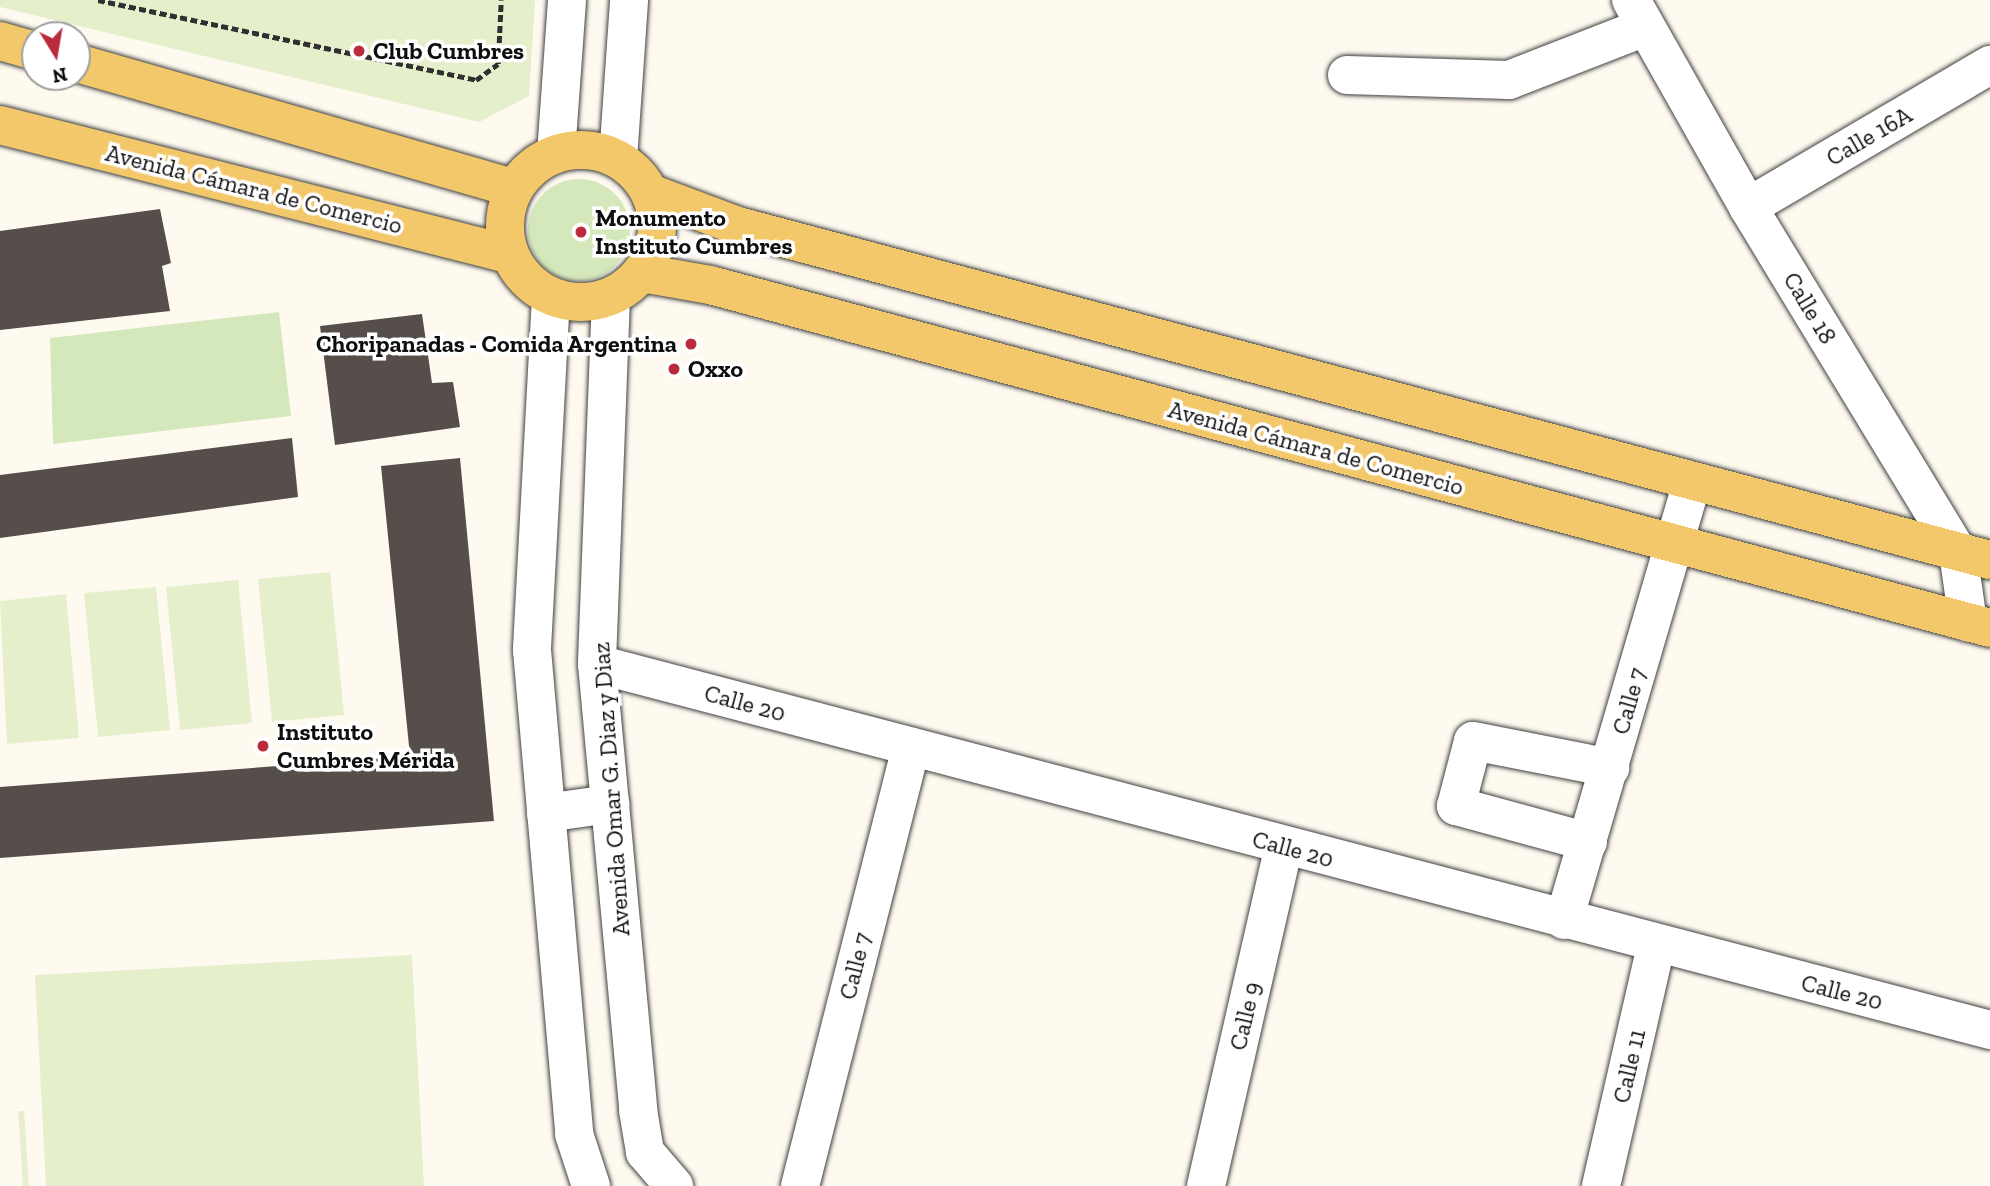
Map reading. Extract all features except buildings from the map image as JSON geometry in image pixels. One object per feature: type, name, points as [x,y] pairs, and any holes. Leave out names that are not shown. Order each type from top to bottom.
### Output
[{"type":"main road","points":[[0,41],[21,47]]},
{"type":"main road","points":[[91,67],[514,188]]},
{"type":"main road","name":"Avenida Cámara de Comercio","points":[[0,125],[509,254]]},
{"type":"main road","points":[[650,193],[657,234],[642,273],[611,297],[571,303],[551,297],[526,280],[509,254],[505,220],[514,188],[556,154],[587,150],[618,159],[650,193],[738,226],[1974,556]]},
{"type":"main road","name":"Avenida Cámara de Comercio","points":[[642,273],[710,285],[1979,625]]},
{"type":"street","points":[[556,154],[567,0]]},
{"type":"street","points":[[618,159],[629,0]]},
{"type":"street","points":[[1347,75],[1509,80],[1638,13]]},
{"type":"street","name":"Calle 18","points":[[1638,13],[1748,207],[1974,556],[1979,625]]},
{"type":"street","name":"Calle 16A","points":[[1748,207],[1990,65]]},
{"type":"street","points":[[551,297],[532,650],[574,1134],[589,1185]]},
{"type":"street","name":"Avenida Omar G. Diaz y Diaz","points":[[611,297],[597,664],[643,1142],[674,1186]]},
{"type":"street","name":"Calle 7","points":[[1564,920],[1676,545],[1692,482]]},
{"type":"street","name":"Calle 20","points":[[597,664],[1656,945],[1990,1030]]},
{"type":"street","points":[[1588,842],[1456,806],[1473,741],[1610,768]]},
{"type":"street","name":"Calle 7","points":[[800,1186],[911,747]]},
{"type":"street","points":[[546,813],[610,804]]},
{"type":"street","name":"Calle 9","points":[[1206,1186],[1284,846]]},
{"type":"street","name":"Calle 11","points":[[1601,1186],[1656,945]]},
{"type":"path","points":[[98,0],[476,80],[498,64],[501,0]]},
{"type":"green space","name":"Club Cumbres","points":[[0,0],[535,0],[529,96],[479,122],[91,29],[91,21],[58,21],[0,7]]},
{"type":"green space","points":[[579,179],[599,183],[615,194],[626,210],[630,230],[626,250],[615,266],[599,277],[579,281],[559,277],[543,266],[532,250],[528,230],[532,210],[543,194],[559,183]]},
{"type":"green space","points":[[279,312],[291,416],[53,444],[50,338]]},
{"type":"green space","points":[[330,572],[344,715],[272,722],[258,579]]},
{"type":"green space","points":[[238,580],[252,723],[180,730],[166,587]]},
{"type":"green space","points":[[156,587],[170,730],[98,737],[84,593]]},
{"type":"green space","points":[[66,594],[79,738],[7,744],[0,601]]},
{"type":"green space","points":[[412,955],[424,1186],[46,1186],[35,975]]},
{"type":"green space","points":[[18,1111],[24,1111],[29,1186],[23,1186]]},
{"type":"place","name":"Club Cumbres","points":[[359,51]]},
{"type":"place","name":"Monumento Instituto Cumbres","points":[[581,232]]},
{"type":"place","name":"Choripanadas - Comida Argentina","points":[[691,344]]},
{"type":"place","name":"Oxxo","points":[[674,369]]},
{"type":"place","name":"Instituto Cumbres Mérida","points":[[263,746]]}]
